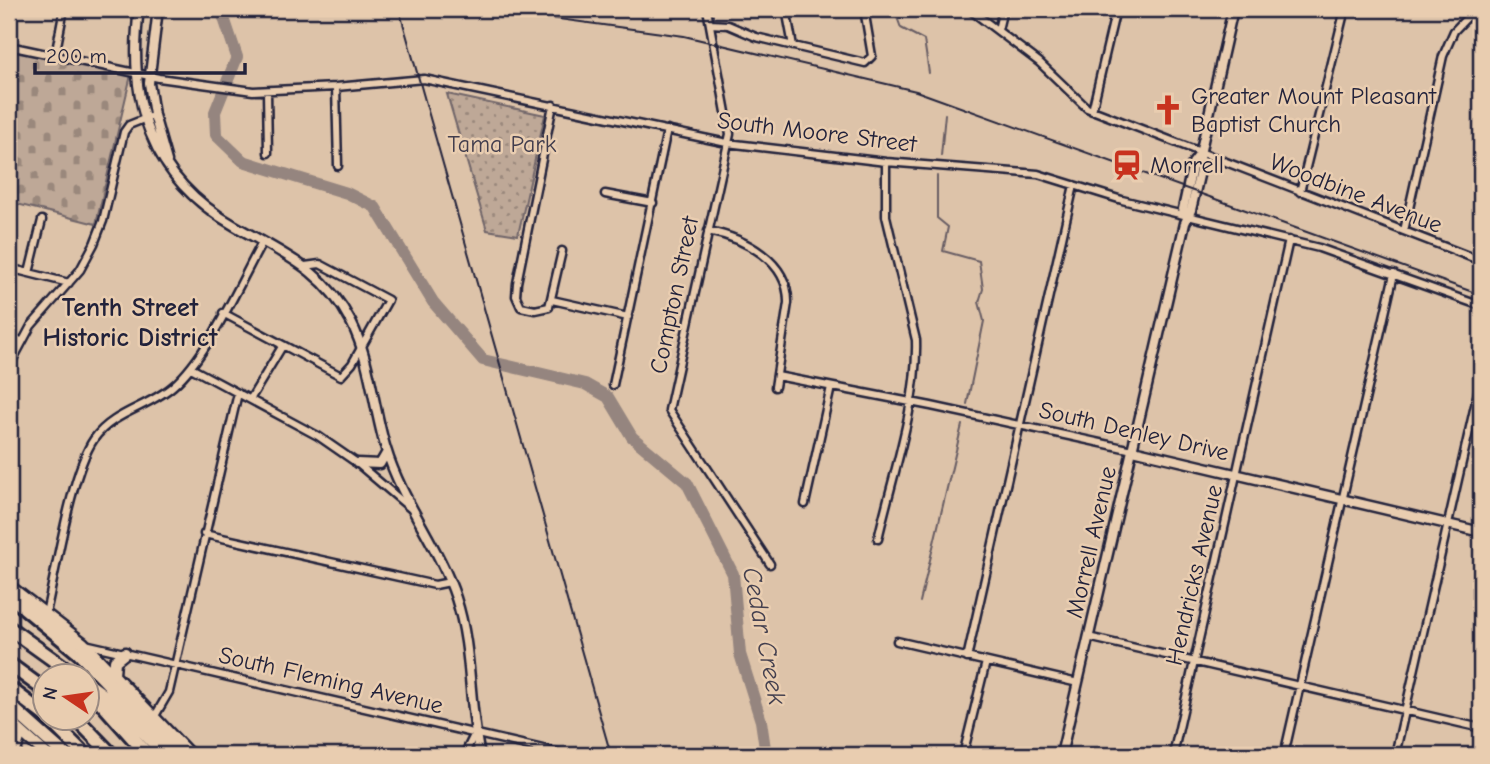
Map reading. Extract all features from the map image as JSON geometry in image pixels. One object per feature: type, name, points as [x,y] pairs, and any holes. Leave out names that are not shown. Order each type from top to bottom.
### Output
[{"type":"highway","points":[[9,595],[79,653],[177,755]]},
{"type":"highway","points":[[9,628],[56,662]]},
{"type":"highway","points":[[9,664],[32,681]]},
{"type":"highway","points":[[9,688],[32,706]]},
{"type":"highway","points":[[102,696],[123,710],[164,755]]},
{"type":"highway","points":[[102,702],[148,755]]},
{"type":"highway","points":[[9,705],[65,755]]},
{"type":"highway","points":[[61,732],[85,755]]},
{"type":"highway","points":[[89,732],[112,755]]},
{"type":"main road","points":[[9,586],[83,643],[190,755]]},
{"type":"main road","points":[[114,675],[115,661],[125,653]]},
{"type":"main road","points":[[9,721],[47,755]]},
{"type":"street","points":[[55,56],[64,9]]},
{"type":"street","points":[[139,9],[136,74],[143,118],[154,145],[169,168],[200,202],[306,266],[325,281],[339,300],[361,347],[387,452],[412,510],[450,582],[469,651],[475,733],[480,755]]},
{"type":"street","points":[[158,9],[149,76],[154,115],[169,168]]},
{"type":"street","name":"Compton Street","points":[[707,9],[730,131],[669,410],[770,564]]},
{"type":"street","points":[[786,9],[793,46]]},
{"type":"street","points":[[710,24],[728,25],[793,46],[865,63],[872,56],[864,9]]},
{"type":"street","name":"Woodbine Avenue","points":[[969,9],[998,30],[1093,111],[1481,261]]},
{"type":"street","points":[[998,30],[1003,9]]},
{"type":"street","points":[[1093,111],[1116,9]]},
{"type":"street","name":"Morrell Avenue","points":[[1061,755],[1186,215],[1183,209],[1194,163],[1200,154],[1233,9]]},
{"type":"street","points":[[1300,192],[1345,9]]},
{"type":"street","points":[[1404,231],[1443,57],[1454,31],[1475,9],[1481,15]]},
{"type":"street","name":"South Moore Street","points":[[9,46],[136,74],[267,92],[424,79],[727,143],[886,162],[1038,174],[1074,186],[1289,240],[1481,306]]},
{"type":"street","points":[[336,87],[338,166]]},
{"type":"street","points":[[267,92],[268,153]]},
{"type":"street","points":[[553,106],[516,296],[521,307],[528,310],[551,304],[628,317]]},
{"type":"street","points":[[9,367],[41,313],[69,283],[87,258],[100,231],[124,132],[129,125],[154,115]]},
{"type":"street","points":[[613,385],[667,130]]},
{"type":"street","points":[[878,539],[910,402],[916,340],[886,216],[886,162]]},
{"type":"street","points":[[967,658],[1074,186]]},
{"type":"street","points":[[605,194],[653,203]]},
{"type":"street","points":[[29,273],[42,220]]},
{"type":"street","points":[[708,231],[735,236],[747,243],[783,277],[788,303],[775,387]]},
{"type":"street","name":"Hendricks Avenue","points":[[1172,755],[1289,240]]},
{"type":"street","points":[[46,614],[79,474],[94,438],[123,415],[156,399],[191,368],[263,242]]},
{"type":"street","points":[[551,304],[562,251]]},
{"type":"street","points":[[223,313],[341,376],[348,371],[388,300],[320,264],[306,266]]},
{"type":"street","points":[[9,268],[69,283]]},
{"type":"street","points":[[1284,755],[1394,274]]},
{"type":"street","points":[[9,338],[22,341]]},
{"type":"street","points":[[251,398],[283,345]]},
{"type":"street","points":[[191,368],[318,436],[357,463],[412,510]]},
{"type":"street","name":"South Denley Drive","points":[[777,376],[1133,450],[1481,532]]},
{"type":"street","points":[[1395,755],[1481,379]]},
{"type":"street","points":[[805,504],[831,387]]},
{"type":"street","points":[[155,716],[169,692],[238,393]]},
{"type":"street","points":[[357,463],[380,464],[387,452]]},
{"type":"street","points":[[204,534],[435,585],[450,582]]},
{"type":"street","points":[[1088,637],[1481,729]]},
{"type":"street","points":[[897,641],[1078,683]]},
{"type":"street","name":"South Fleming Avenue","points":[[83,643],[570,754]]},
{"type":"street","points":[[963,755],[986,662]]},
{"type":"street","points":[[16,755],[23,732]]},
{"type":"street","points":[[464,755],[475,733]]},
{"type":"green space","points":[[9,46],[131,75],[96,224],[9,202]]},
{"type":"green space","name":"Tama Park","points":[[447,94],[545,115],[518,235],[487,230]]},
{"type":"waterway","name":"Cedar Creek","points":[[221,9],[237,57],[215,112],[216,135],[243,161],[347,193],[375,207],[433,302],[483,360],[585,384],[608,397],[632,437],[687,483],[733,574],[740,654],[761,721],[766,755]]},
{"type":"waterway","points":[[894,9],[901,28],[924,40],[929,73]]},
{"type":"waterway","points":[[941,156],[945,114]]},
{"type":"waterway","points":[[937,176],[937,218],[948,227],[943,251],[979,261],[983,289],[979,302],[984,321],[967,404]]},
{"type":"waterway","points":[[920,602],[962,425]]},
{"type":"tram line","points":[[399,9],[611,755]]},
{"type":"tram line","points":[[485,9],[684,36],[916,91],[1481,295]]},
{"type":"place","name":"Greater Mount Pleasant Baptist Church","points":[[1168,110]]},
{"type":"place","name":"Morrell","points":[[1127,165]]},
{"type":"district","name":"Tenth Street Historic District","points":[[130,323]]}]
